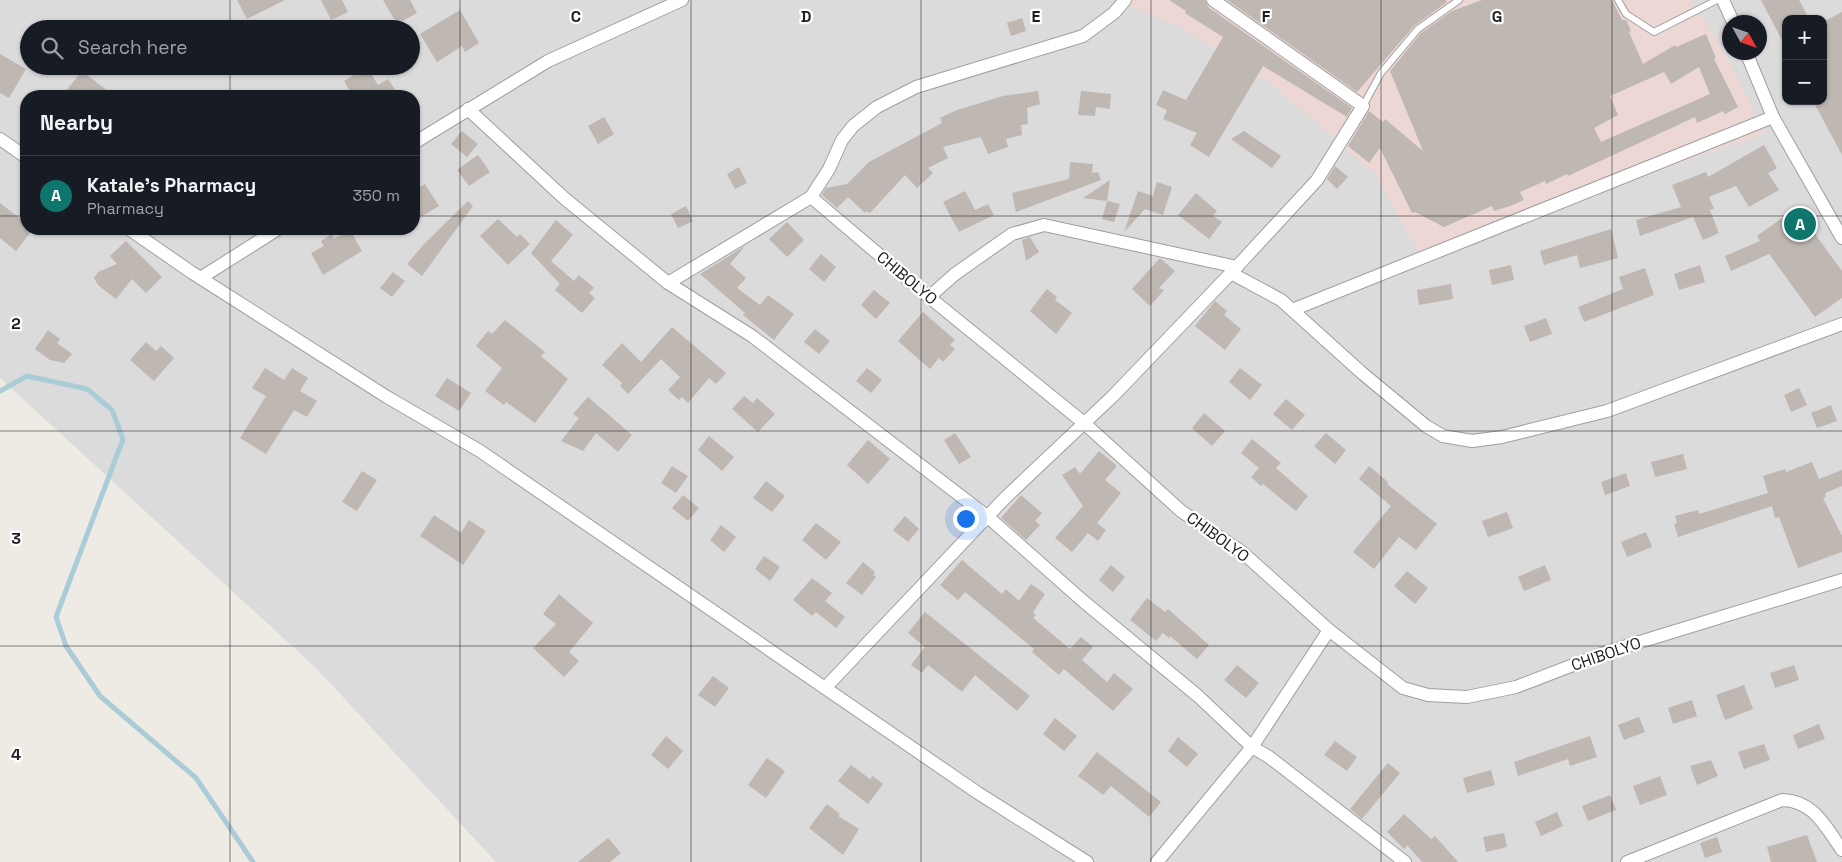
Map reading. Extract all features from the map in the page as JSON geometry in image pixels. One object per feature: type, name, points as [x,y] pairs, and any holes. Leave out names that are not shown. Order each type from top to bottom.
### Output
[{"type":"street","points":[[420,139],[548,61],[682,0]]},
{"type":"street","points":[[668,283],[811,197],[829,169],[842,140],[853,126],[877,107],[916,87],[1083,36],[1114,13],[1125,0]]},
{"type":"street","points":[[825,688],[988,517],[1084,423],[1234,270],[1318,180],[1363,106],[1213,0]]},
{"type":"street","points":[[1723,0],[1730,15]]},
{"type":"street","points":[[1749,60],[1773,117],[1842,238]]},
{"type":"street","points":[[468,109],[564,198],[668,283],[752,336],[988,517],[1083,601],[1198,696],[1252,746],[1269,756],[1405,862]]},
{"type":"street","points":[[1292,310],[1773,117]]},
{"type":"street","points":[[0,139],[20,153]]},
{"type":"street","name":"CHIBOLYO","points":[[811,197],[928,297],[1084,423],[1181,511],[1242,552],[1329,630],[1403,688],[1428,695],[1467,697],[1516,688],[1607,652],[1842,580]]},
{"type":"street","points":[[928,297],[955,274],[1012,234],[1044,226],[1234,270],[1281,300],[1426,426],[1443,436],[1472,442],[1502,438],[1607,410],[1842,324]]},
{"type":"street","points":[[138,235],[387,397],[480,451],[978,793],[1087,862]]},
{"type":"street","points":[[202,277],[268,235]]},
{"type":"street","points":[[1157,862],[1252,746],[1329,630]]},
{"type":"street","points":[[1627,862],[1782,800],[1792,800],[1809,808],[1842,850]]},
{"type":"lane","points":[[1363,106],[1381,73],[1418,29],[1460,0]]},
{"type":"lane","points":[[1618,0],[1626,14],[1654,32],[1717,0]]},
{"type":"shaded area","points":[[0,0],[1842,0],[1842,862],[496,862],[316,668],[0,378]]},
{"type":"shaded area","points":[[1115,0],[1690,0],[1716,38],[1722,49],[1722,60],[1728,60],[1766,133],[1419,254],[1376,175],[1270,83],[1176,25]]},
{"type":"building","points":[[237,0],[285,0],[247,19]]},
{"type":"building","points":[[321,0],[342,0],[348,12],[331,20]]},
{"type":"building","points":[[383,0],[410,0],[417,13],[404,20],[395,20]]},
{"type":"building","points":[[1169,0],[1205,0],[1208,7],[1352,108],[1347,117],[1263,66],[1209,157],[1190,145],[1197,133],[1163,119],[1167,110],[1156,105],[1163,90],[1186,100],[1223,37],[1185,13],[1186,11]]},
{"type":"building","points":[[1227,0],[1446,0],[1447,2],[1414,26],[1357,92]]},
{"type":"building","points":[[1482,0],[1612,0],[1622,20],[1626,20],[1631,31],[1629,32],[1643,64],[1675,45],[1676,47],[1706,34],[1716,58],[1714,59],[1738,107],[1725,114],[1723,111],[1697,123],[1695,117],[1568,176],[1567,174],[1546,184],[1545,181],[1520,192],[1524,200],[1494,211],[1492,206],[1444,227],[1415,212],[1412,213],[1380,148],[1369,163],[1348,146],[1369,111],[1383,122],[1385,119],[1423,151],[1390,71],[1421,33],[1452,11]],"holes":[[[1699,67],[1710,94],[1601,142],[1594,128],[1618,115],[1610,96],[1664,72],[1671,84]]]},
{"type":"building","points":[[1761,0],[1799,0],[1807,15],[1782,15],[1782,40]]},
{"type":"building","points":[[460,10],[479,43],[465,52],[462,46],[437,62],[420,34]]},
{"type":"building","points":[[1842,12],[1842,155],[1815,105],[1827,105],[1827,20]]},
{"type":"building","points":[[1022,18],[1026,31],[1011,36],[1007,23]]},
{"type":"building","points":[[0,54],[20,66],[20,75],[22,75],[9,98],[0,93]]},
{"type":"building","points":[[79,75],[87,75],[106,90],[67,90]]},
{"type":"building","points":[[354,75],[372,75],[378,85],[388,79],[395,90],[349,90],[344,81]]},
{"type":"building","points":[[1038,91],[1040,104],[1027,108],[1028,124],[1021,125],[1022,135],[1006,139],[1008,147],[988,154],[981,137],[943,147],[948,158],[928,168],[933,173],[917,188],[905,175],[870,213],[867,211],[865,213],[848,197],[837,208],[822,195],[826,188],[847,184],[869,162],[942,123],[940,118],[957,110],[1003,96]]},
{"type":"building","points":[[1081,91],[1111,94],[1110,109],[1096,107],[1095,116],[1078,115]]},
{"type":"building","points":[[604,117],[614,134],[598,144],[588,126]]},
{"type":"building","points":[[462,131],[478,144],[467,157],[451,144]]},
{"type":"building","points":[[1244,131],[1281,156],[1272,168],[1231,139]]},
{"type":"building","points":[[1764,145],[1777,168],[1768,173],[1779,190],[1749,207],[1736,186],[1709,197],[1714,209],[1710,210],[1719,233],[1703,240],[1693,217],[1640,236],[1636,220],[1681,207],[1672,185],[1706,172],[1708,177]]},
{"type":"building","points":[[478,155],[490,172],[469,186],[457,170]]},
{"type":"building","points":[[1070,162],[1093,164],[1092,173],[1098,172],[1101,180],[1016,212],[1012,193],[1069,179]]},
{"type":"building","points":[[1335,166],[1348,177],[1337,189],[1327,179]]},
{"type":"building","points":[[739,167],[747,183],[735,189],[727,174]]},
{"type":"building","points":[[1110,180],[1107,201],[1083,198]]},
{"type":"building","points":[[1157,182],[1172,187],[1163,215],[1145,209],[1124,232],[1138,191],[1153,196]]},
{"type":"building","points":[[425,184],[439,206],[420,217],[420,187]]},
{"type":"building","points":[[965,191],[975,210],[988,204],[994,215],[959,232],[943,202]]},
{"type":"building","points":[[1196,193],[1217,211],[1213,216],[1222,222],[1209,239],[1178,215]]},
{"type":"building","points":[[468,201],[473,206],[422,276],[407,264],[425,243]]},
{"type":"building","points":[[1107,201],[1120,204],[1114,222],[1102,219]]},
{"type":"building","points":[[0,203],[20,218],[20,235],[28,235],[16,251],[0,238]]},
{"type":"building","points":[[686,206],[693,221],[678,228],[671,214]]},
{"type":"building","points":[[1796,208],[1842,271],[1842,298],[1815,317],[1769,254],[1731,271],[1725,256],[1760,241],[1757,236]]},
{"type":"building","points":[[498,219],[517,237],[520,234],[530,244],[508,265],[480,236]]},
{"type":"building","points":[[556,220],[573,235],[551,261],[574,281],[579,275],[594,288],[589,293],[595,298],[582,313],[555,290],[560,284],[531,253]]},
{"type":"building","points":[[787,222],[804,240],[787,257],[769,239]]},
{"type":"building","points":[[1611,229],[1618,258],[1580,268],[1577,255],[1544,265],[1540,251]]},
{"type":"building","points":[[330,235],[334,239],[341,235],[353,235],[362,251],[323,275],[311,253],[324,246],[321,241]]},
{"type":"building","points":[[1030,237],[1039,252],[1026,261],[1022,240]]},
{"type":"building","points":[[126,241],[162,277],[146,293],[132,279],[116,299],[98,285],[94,278],[98,272],[117,264],[110,256]]},
{"type":"building","points":[[745,246],[730,264],[746,278],[737,288],[760,305],[768,295],[794,314],[774,340],[743,315],[745,313],[700,274]]},
{"type":"building","points":[[821,254],[836,267],[824,282],[809,269]]},
{"type":"building","points":[[1160,258],[1175,271],[1159,288],[1164,290],[1150,306],[1132,289]]},
{"type":"building","points":[[1511,265],[1514,280],[1492,285],[1489,270]]},
{"type":"building","points":[[1700,265],[1705,282],[1679,290],[1674,274]]},
{"type":"building","points":[[1645,268],[1654,295],[1584,322],[1578,307],[1623,289],[1619,277]]},
{"type":"building","points":[[393,272],[405,281],[392,297],[380,288]]},
{"type":"building","points":[[1451,284],[1453,299],[1419,305],[1417,290]]},
{"type":"building","points":[[1047,289],[1057,297],[1055,300],[1072,313],[1056,334],[1030,311]]},
{"type":"building","points":[[874,290],[890,303],[876,319],[861,305]]},
{"type":"building","points":[[1215,301],[1227,311],[1224,315],[1241,329],[1225,350],[1195,326]]},
{"type":"building","points":[[923,312],[955,340],[950,345],[955,349],[943,362],[939,358],[930,369],[898,341]]},
{"type":"building","points":[[1546,318],[1552,334],[1530,342],[1524,326]]},
{"type":"building","points":[[505,320],[545,352],[541,356],[568,379],[535,423],[506,402],[504,405],[485,391],[502,368],[476,346],[488,331],[492,334]]},
{"type":"building","points":[[672,327],[726,373],[716,384],[709,378],[688,403],[682,397],[679,400],[668,390],[680,377],[661,359],[628,394],[620,386],[622,383],[602,365],[622,343],[641,362]]},
{"type":"building","points":[[815,329],[830,341],[819,354],[804,342]]},
{"type":"building","points":[[48,330],[60,339],[57,343],[72,354],[64,363],[50,360],[35,349]]},
{"type":"building","points":[[146,342],[156,351],[161,346],[174,358],[154,381],[130,360]]},
{"type":"building","points":[[265,368],[284,380],[292,368],[308,378],[300,391],[317,401],[307,417],[294,410],[266,454],[240,438],[266,396],[252,388]]},
{"type":"building","points":[[867,368],[882,380],[871,393],[856,381]]},
{"type":"building","points":[[1240,368],[1262,385],[1250,400],[1229,382]]},
{"type":"building","points":[[447,378],[471,393],[459,411],[435,396]]},
{"type":"building","points":[[1799,388],[1807,405],[1791,412],[1784,395]]},
{"type":"building","points":[[744,396],[753,403],[757,398],[775,414],[758,432],[732,409]]},
{"type":"building","points":[[588,397],[632,435],[618,452],[596,433],[583,451],[561,441],[579,418],[573,414]]},
{"type":"building","points":[[1286,399],[1305,415],[1292,430],[1273,414]]},
{"type":"building","points":[[1831,405],[1837,421],[1817,428],[1811,413]]},
{"type":"building","points":[[1204,413],[1225,431],[1212,446],[1192,428]]},
{"type":"building","points":[[955,433],[971,457],[959,464],[944,440]]},
{"type":"building","points":[[1326,433],[1346,450],[1335,464],[1314,446]]},
{"type":"building","points":[[709,436],[734,457],[722,471],[698,450]]},
{"type":"building","points":[[1252,439],[1281,463],[1276,468],[1308,496],[1296,511],[1263,484],[1261,486],[1251,477],[1259,468],[1241,453]]},
{"type":"building","points":[[868,440],[890,459],[868,484],[847,465]]},
{"type":"building","points":[[1099,451],[1117,466],[1105,480],[1121,493],[1097,523],[1106,530],[1098,541],[1088,533],[1072,552],[1055,538],[1083,506],[1062,475],[1075,467],[1080,474]]},
{"type":"building","points":[[1683,454],[1687,469],[1655,477],[1651,462]]},
{"type":"building","points":[[1812,462],[1819,479],[1842,470],[1842,486],[1825,493],[1826,497],[1823,498],[1842,536],[1842,552],[1798,568],[1779,517],[1775,518],[1772,506],[1678,537],[1674,524],[1677,523],[1675,516],[1698,510],[1699,514],[1768,493],[1763,476],[1785,469],[1786,472]]},
{"type":"building","points":[[672,466],[688,476],[676,493],[661,483]]},
{"type":"building","points":[[1369,466],[1388,482],[1387,484],[1437,524],[1416,550],[1399,537],[1374,569],[1353,552],[1391,506],[1359,479]]},
{"type":"building","points":[[362,471],[377,480],[357,511],[342,502]]},
{"type":"building","points":[[1626,473],[1630,486],[1605,495],[1601,482]]},
{"type":"building","points":[[766,481],[785,496],[772,512],[753,498]]},
{"type":"building","points":[[683,495],[699,508],[688,521],[672,508]]},
{"type":"building","points":[[1021,495],[1042,513],[1035,521],[1040,525],[1026,540],[1001,518]]},
{"type":"building","points":[[1507,512],[1513,528],[1488,537],[1482,521]]},
{"type":"building","points":[[434,515],[461,533],[469,520],[486,531],[463,565],[420,536]]},
{"type":"building","points":[[905,516],[919,529],[908,542],[893,530]]},
{"type":"building","points":[[816,523],[841,542],[826,560],[802,540]]},
{"type":"building","points":[[721,525],[736,537],[724,552],[710,540]]},
{"type":"building","points":[[1646,532],[1652,547],[1627,557],[1621,542]]},
{"type":"building","points":[[764,556],[780,567],[770,581],[755,569]]},
{"type":"building","points":[[962,560],[1002,594],[1006,589],[1019,601],[1031,584],[1045,594],[1033,612],[1036,615],[1033,618],[1070,649],[1081,637],[1093,647],[1082,660],[1107,682],[1114,673],[1133,689],[1113,711],[1064,669],[1059,675],[1032,652],[1034,649],[965,592],[958,600],[940,585]]},
{"type":"building","points":[[863,562],[875,572],[873,575],[876,577],[862,595],[846,583]]},
{"type":"building","points":[[1111,565],[1125,577],[1113,592],[1099,580]]},
{"type":"building","points":[[1545,565],[1551,580],[1524,591],[1518,577]]},
{"type":"building","points":[[1407,571],[1428,588],[1415,604],[1394,586]]},
{"type":"building","points":[[812,578],[832,593],[825,601],[845,617],[836,628],[816,612],[812,616],[793,600]]},
{"type":"building","points":[[559,594],[593,623],[569,652],[579,661],[564,677],[533,648],[556,624],[543,614]]},
{"type":"building","points":[[1147,598],[1165,612],[1168,609],[1209,645],[1197,659],[1170,636],[1169,638],[1163,633],[1156,641],[1130,620]]},
{"type":"building","points":[[925,612],[1030,696],[1017,711],[975,675],[962,692],[928,665],[922,673],[911,665],[925,647],[908,633]]},
{"type":"building","points":[[1237,665],[1259,683],[1246,698],[1224,680]]},
{"type":"building","points":[[1794,665],[1799,680],[1775,688],[1770,673]]},
{"type":"building","points":[[713,676],[729,688],[715,707],[698,695]]},
{"type":"building","points":[[1744,685],[1753,709],[1725,720],[1716,695]]},
{"type":"building","points":[[1692,700],[1697,716],[1673,724],[1668,708]]},
{"type":"building","points":[[1639,717],[1645,732],[1624,740],[1618,725]]},
{"type":"building","points":[[1055,718],[1077,736],[1064,751],[1043,734]]},
{"type":"building","points":[[1819,724],[1825,739],[1798,749],[1793,735]]},
{"type":"building","points":[[666,736],[683,751],[668,769],[651,755]]},
{"type":"building","points":[[1590,736],[1597,757],[1570,766],[1568,759],[1518,776],[1514,762]]},
{"type":"building","points":[[1178,737],[1198,754],[1187,767],[1168,751]]},
{"type":"building","points":[[1335,741],[1357,757],[1347,771],[1324,755]]},
{"type":"building","points":[[1764,744],[1770,760],[1744,769],[1738,752]]},
{"type":"building","points":[[1097,752],[1161,802],[1149,817],[1111,786],[1103,795],[1078,776]]},
{"type":"building","points":[[767,758],[785,771],[766,798],[748,785]]},
{"type":"building","points":[[1711,760],[1718,776],[1697,785],[1690,766]]},
{"type":"building","points":[[1388,763],[1400,773],[1362,819],[1350,809]]},
{"type":"building","points":[[851,765],[870,779],[873,776],[883,784],[868,804],[838,781]]},
{"type":"building","points":[[1491,770],[1495,785],[1467,793],[1463,778]]},
{"type":"building","points":[[1660,776],[1667,795],[1640,805],[1633,786]]},
{"type":"building","points":[[1610,795],[1616,810],[1588,821],[1582,806]]},
{"type":"building","points":[[827,804],[840,814],[838,816],[859,829],[843,855],[809,828]]},
{"type":"building","points":[[1557,812],[1563,826],[1541,836],[1535,822]]},
{"type":"building","points":[[1404,814],[1431,839],[1435,836],[1458,862],[1422,862],[1407,845],[1404,849],[1387,832]]},
{"type":"building","points":[[1504,833],[1507,847],[1486,852],[1483,837]]},
{"type":"building","points":[[1807,835],[1817,862],[1771,862],[1767,847]]},
{"type":"building","points":[[1717,837],[1722,852],[1705,858],[1700,843]]},
{"type":"building","points":[[608,838],[621,853],[610,862],[578,862]]},
{"type":"waterway","points":[[0,391],[27,376],[87,389],[112,410],[123,439],[56,617],[66,646],[100,696],[196,778],[253,862]]},
{"type":"place","name":"Katale’s Pharmacy","points":[[1800,224]]}]
